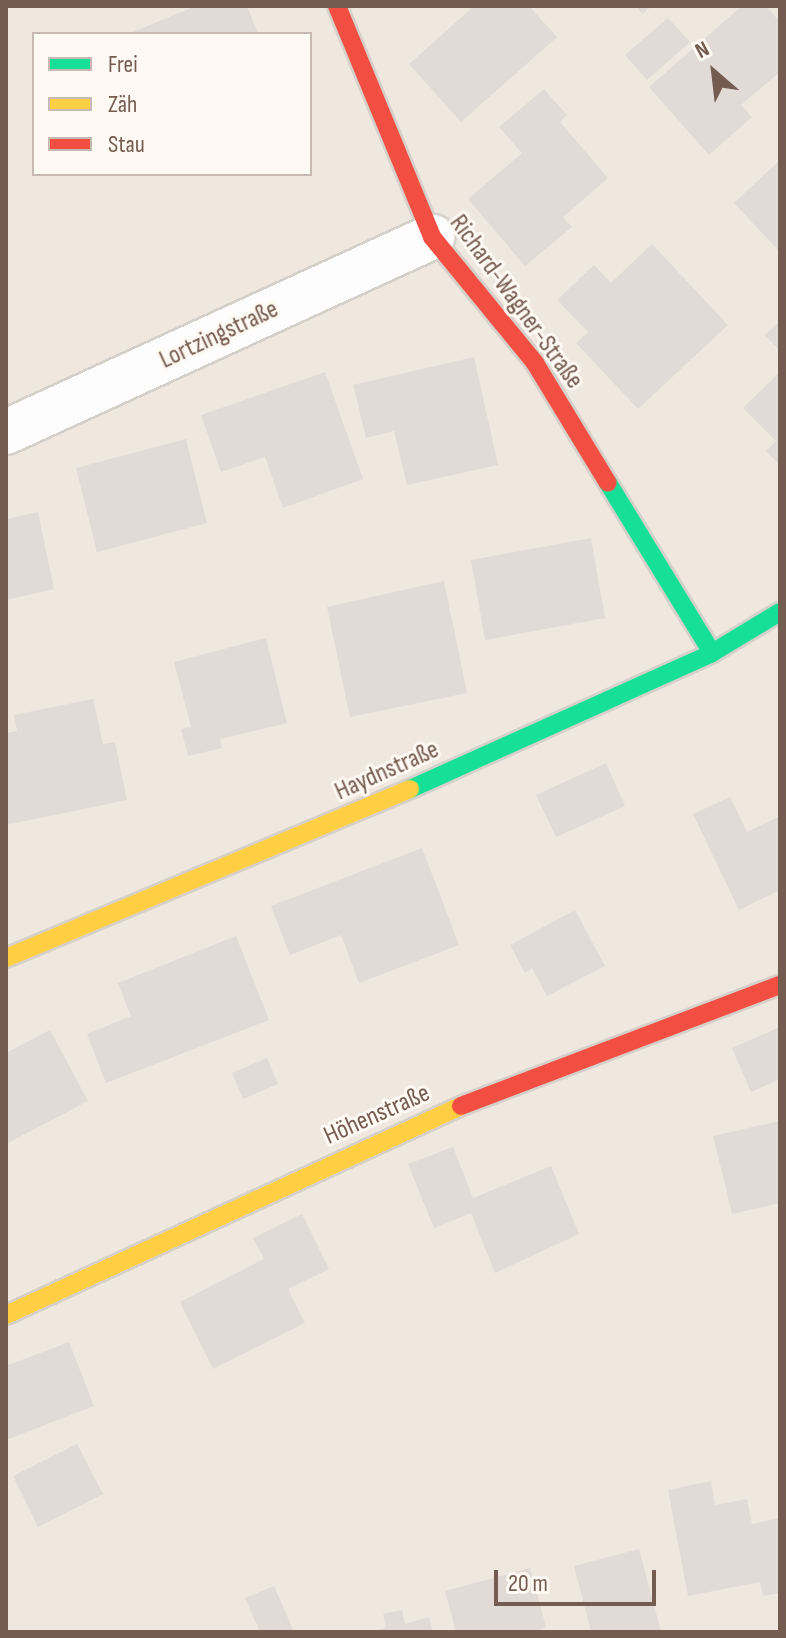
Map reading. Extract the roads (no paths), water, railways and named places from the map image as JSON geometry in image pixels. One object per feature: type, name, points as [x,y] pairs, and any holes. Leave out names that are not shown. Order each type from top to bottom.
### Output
[{"type":"street","name":"Richard-Wagner-Straße","points":[[337,6],[432,237],[535,363],[712,653]]},
{"type":"street","name":"Lortzingstraße","points":[[6,432],[432,237]]},
{"type":"street","name":"Haydnstraße","points":[[6,958],[346,818],[712,653],[780,612]]},
{"type":"street","name":"Höhenstraße","points":[[6,1315],[503,1087],[780,985]]}]
